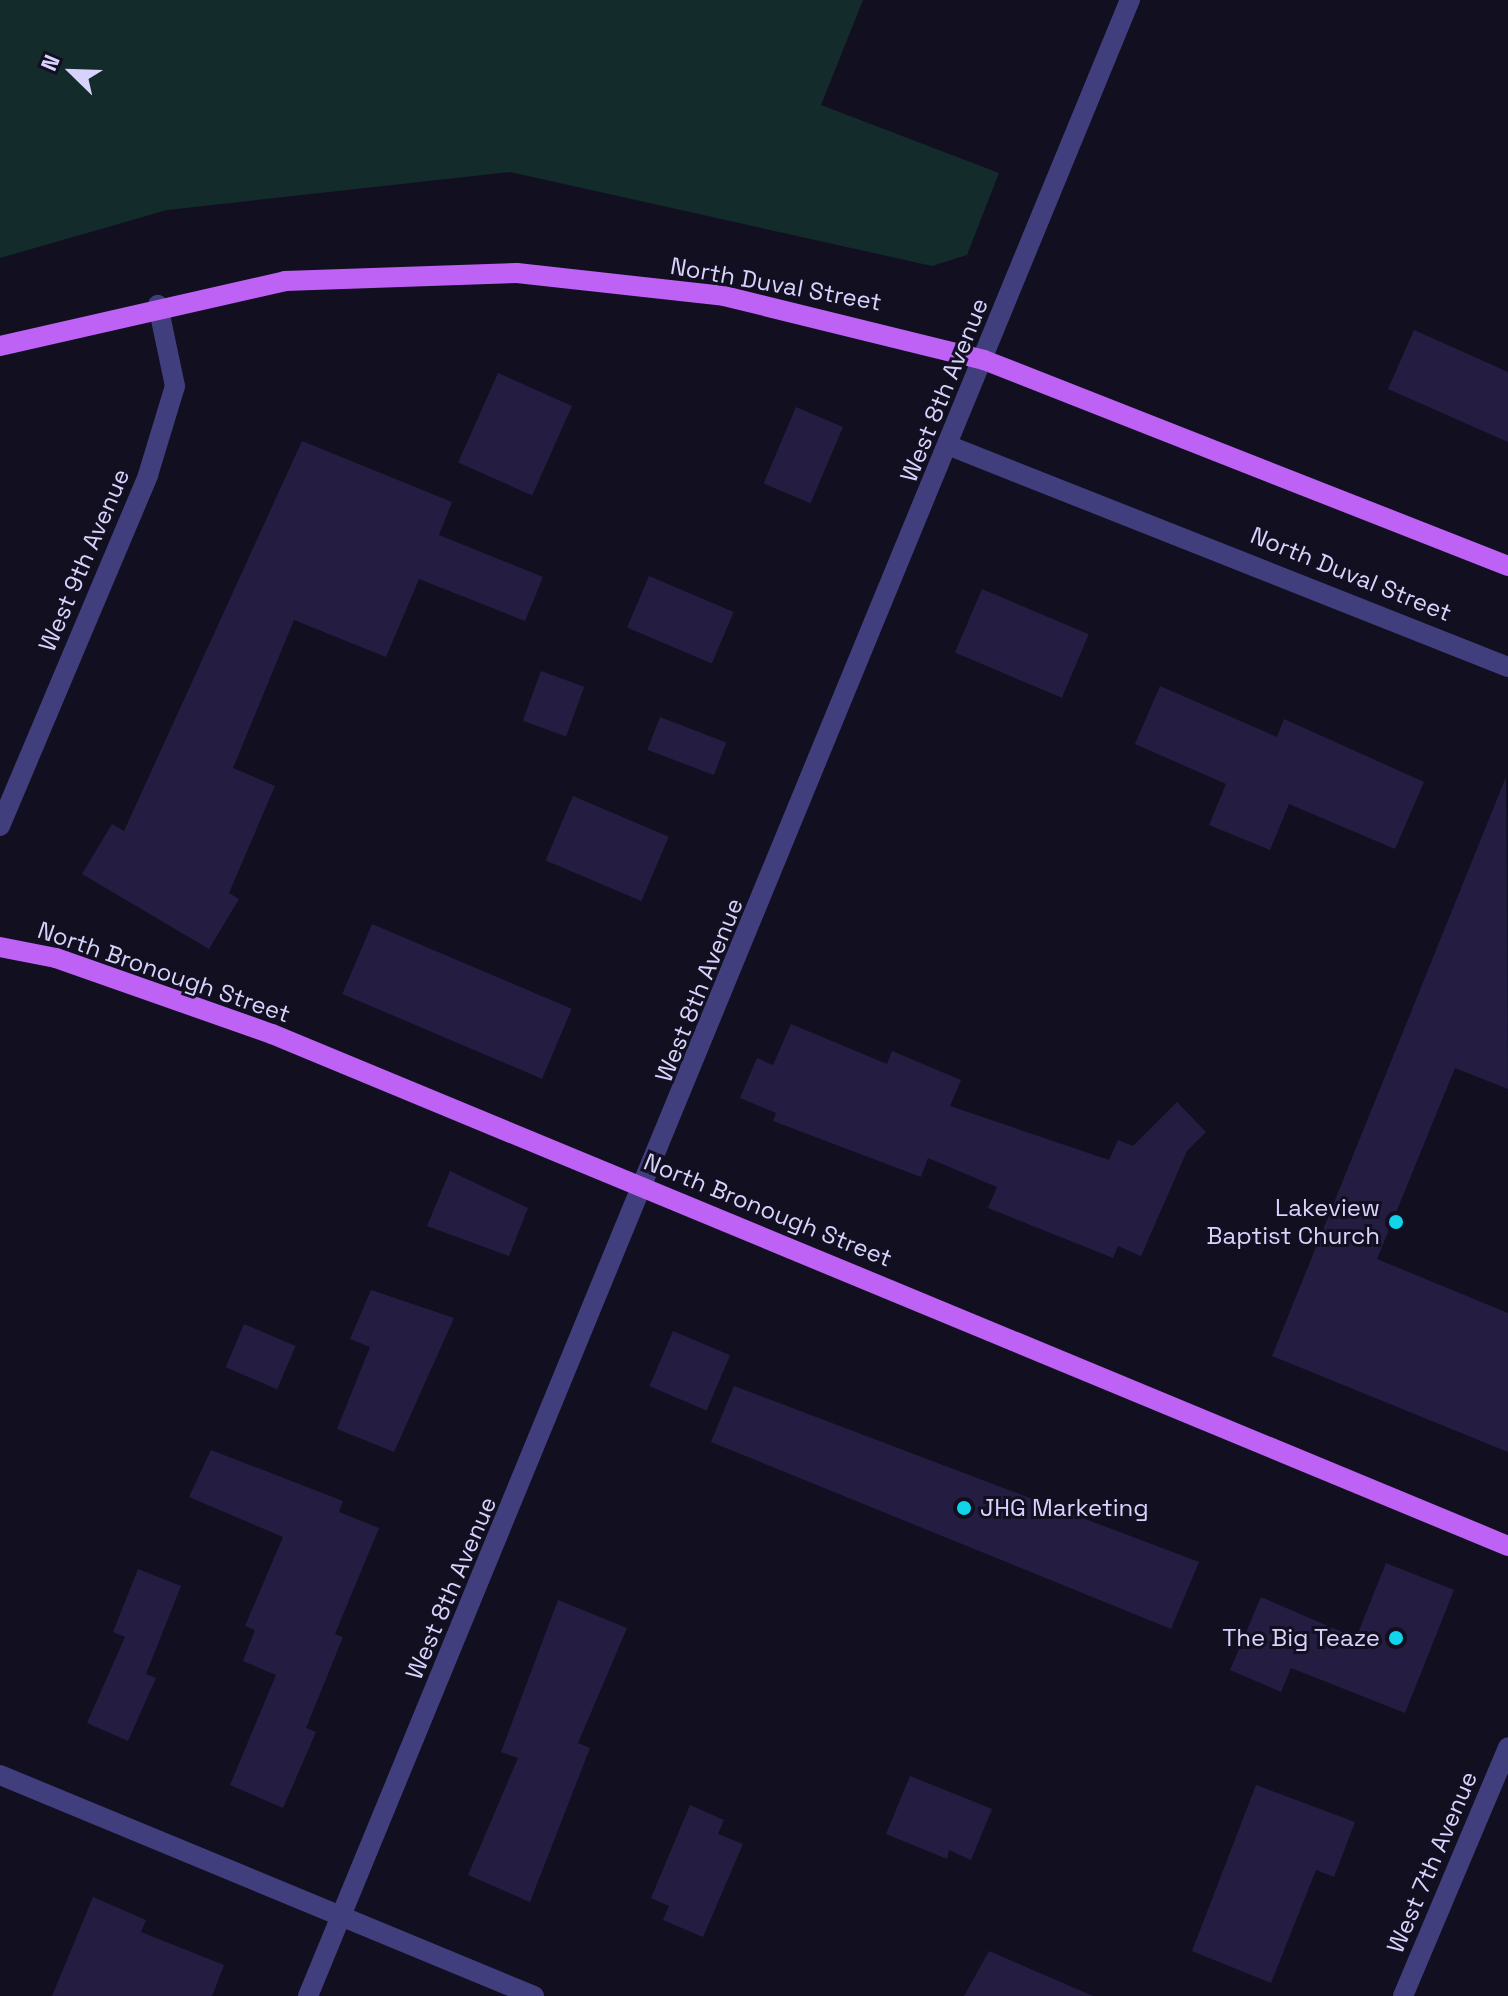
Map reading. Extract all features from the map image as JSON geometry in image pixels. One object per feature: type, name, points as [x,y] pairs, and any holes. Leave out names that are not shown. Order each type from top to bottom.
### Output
[{"type":"main road","name":"North Duval Street","points":[[0,346],[158,305],[285,281],[517,273],[724,296],[984,360],[1508,566]]},
{"type":"main road","name":"North Bronough Street","points":[[0,947],[56,958],[272,1034],[1508,1546]]},
{"type":"street","name":"West 8th Avenue","points":[[308,1996],[646,1188],[1130,0]]},
{"type":"street","name":"West 9th Avenue","points":[[0,826],[148,475],[175,386],[158,305]]},
{"type":"street","name":"North Duval Street","points":[[950,446],[1508,667]]},
{"type":"street","name":"West 7th Avenue","points":[[1403,1996],[1508,1747]]},
{"type":"street","points":[[0,1775],[534,1996]]},
{"type":"green space","points":[[0,0],[863,0],[821,105],[999,173],[967,255],[932,266],[510,172],[167,210],[0,258]]},
{"type":"building","points":[[1414,330],[1508,372],[1508,442],[1388,389]]},
{"type":"building","points":[[498,373],[572,406],[532,495],[458,463]]},
{"type":"building","points":[[796,407],[843,427],[811,503],[764,483]]},
{"type":"building","points":[[302,441],[452,502],[439,535],[543,577],[525,621],[419,579],[386,657],[294,620],[233,768],[275,786],[229,893],[239,899],[209,949],[82,874],[112,824],[124,831]]},
{"type":"building","points":[[649,576],[734,612],[712,663],[627,628]]},
{"type":"building","points":[[982,589],[1089,634],[1062,698],[955,653]]},
{"type":"building","points":[[541,671],[584,687],[566,737],[523,721]]},
{"type":"building","points":[[1160,686],[1277,737],[1284,719],[1424,782],[1395,849],[1289,804],[1270,850],[1209,825],[1226,784],[1135,744]]},
{"type":"building","points":[[660,717],[726,742],[714,775],[647,750]]},
{"type":"building","points":[[1506,777],[1508,1089],[1455,1068],[1377,1259],[1508,1313],[1508,1452],[1272,1356]]},
{"type":"building","points":[[573,796],[669,837],[641,901],[546,860]]},
{"type":"building","points":[[372,924],[572,1009],[542,1079],[342,994]]},
{"type":"building","points":[[791,1024],[887,1064],[892,1051],[961,1080],[950,1106],[1109,1160],[1118,1140],[1133,1146],[1177,1102],[1206,1132],[1187,1151],[1141,1256],[1118,1246],[1113,1258],[988,1208],[997,1187],[928,1158],[921,1177],[773,1121],[776,1113],[740,1098],[757,1058],[773,1065]]},
{"type":"building","points":[[450,1171],[528,1208],[509,1256],[427,1226]]},
{"type":"building","points":[[371,1290],[454,1318],[394,1452],[337,1429],[370,1347],[350,1339]]},
{"type":"building","points":[[244,1324],[296,1346],[277,1389],[226,1367]]},
{"type":"building","points":[[673,1331],[730,1355],[707,1410],[650,1386]]},
{"type":"building","points":[[734,1386],[1199,1562],[1171,1629],[711,1442]]},
{"type":"building","points":[[211,1450],[343,1501],[339,1512],[379,1528],[335,1634],[343,1637],[306,1728],[316,1732],[283,1808],[230,1785],[276,1675],[243,1661],[255,1630],[245,1626],[283,1537],[189,1497]]},
{"type":"building","points":[[1386,1563],[1454,1590],[1405,1713],[1291,1668],[1281,1692],[1230,1670],[1261,1597],[1356,1638]]},
{"type":"building","points":[[138,1569],[181,1586],[146,1674],[156,1678],[128,1741],[87,1723],[125,1637],[113,1632]]},
{"type":"building","points":[[558,1600],[627,1628],[578,1743],[590,1748],[530,1902],[468,1875],[518,1758],[501,1752]]},
{"type":"building","points":[[910,1776],[992,1809],[971,1860],[949,1850],[947,1859],[886,1834]]},
{"type":"building","points":[[1256,1785],[1355,1822],[1334,1877],[1316,1870],[1271,1983],[1192,1951]]},
{"type":"building","points":[[690,1805],[724,1820],[718,1834],[743,1844],[703,1937],[663,1920],[669,1906],[651,1898]]},
{"type":"building","points":[[93,1897],[146,1920],[141,1932],[224,1965],[212,1996],[52,1996]]},
{"type":"building","points":[[989,1951],[1093,1996],[964,1996]]},
{"type":"place","name":"Lakeview Baptist Church","points":[[1396,1222]]},
{"type":"place","name":"JHG Marketing","points":[[964,1508]]},
{"type":"place","name":"The Big Teaze","points":[[1396,1638]]}]
